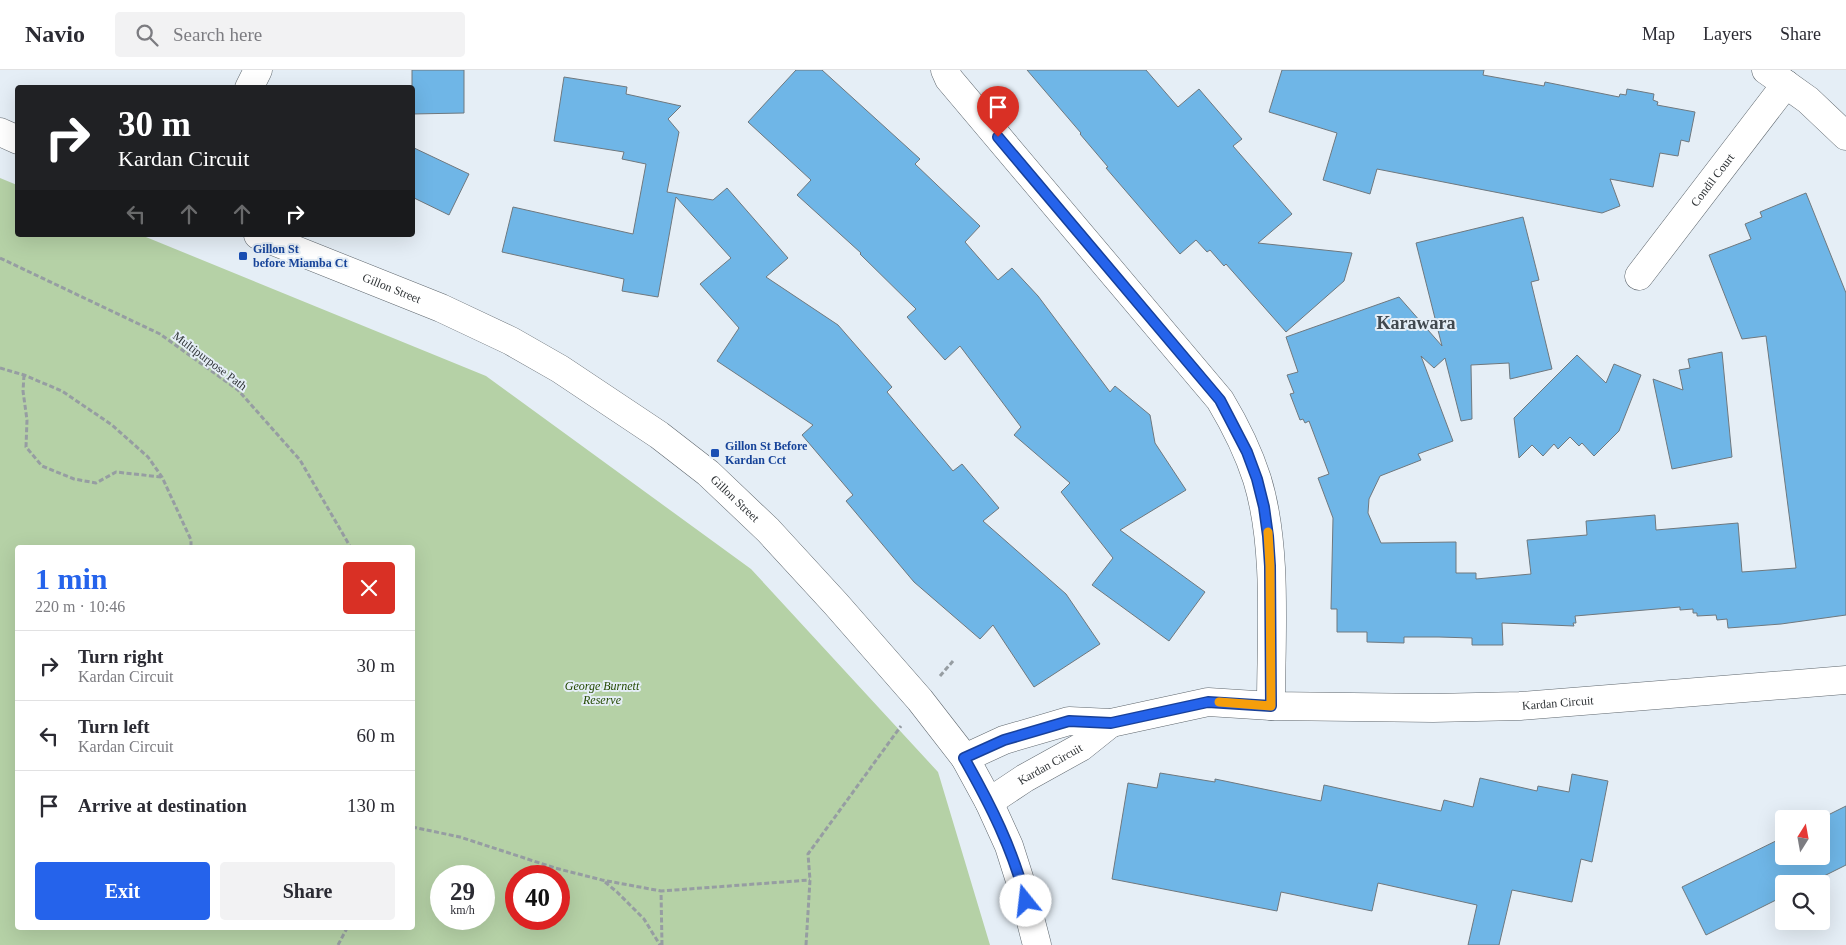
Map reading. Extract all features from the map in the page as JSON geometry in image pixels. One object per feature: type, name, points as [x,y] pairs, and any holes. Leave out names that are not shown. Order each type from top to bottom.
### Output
[{"type":"street","points":[[250,85],[258,70]]},
{"type":"street","points":[[945,70],[949,79],[1220,400],[1235,426],[1257,479],[1264,507],[1268,536],[1271,706]]},
{"type":"street","points":[[1776,77],[1808,100],[1846,136]]},
{"type":"street","name":"Condil Court","points":[[1639,276],[1776,77]]},
{"type":"street","points":[[0,132],[15,139]]},
{"type":"street","name":"Gillon Street","points":[[263,237],[441,308],[511,341],[560,369],[659,435],[708,473],[768,530],[920,700],[964,758],[989,802],[1009,846],[1037,945]]},
{"type":"street","name":"Kardan Circuit","points":[[964,758],[1004,740],[1069,721],[1111,723],[1208,702],[1271,706],[1433,708],[1520,706],[1846,680]]},
{"type":"street","name":"Kardan Circuit","points":[[989,802],[1025,778],[1081,747],[1111,723]]},
{"type":"path","name":"Multipurpose Path","points":[[0,258],[160,334],[238,390],[300,460],[348,545]]},
{"type":"path","points":[[0,368],[62,391],[112,425],[148,457],[162,477],[192,545]]},
{"type":"path","points":[[24,376],[26,447],[42,466],[74,479],[96,483],[116,472],[162,477]]},
{"type":"path","points":[[806,945],[810,880],[808,854],[920,700]]},
{"type":"path","points":[[415,828],[460,837],[555,868],[602,880],[660,891],[810,880]]},
{"type":"path","points":[[602,880],[618,892],[644,919],[661,945]]},
{"type":"path","points":[[660,891],[661,945]]},
{"type":"path","points":[[338,945],[346,930]]},
{"type":"green space","name":"George Burnett Reserve","points":[[0,178],[15,184],[15,237],[146,237],[486,376],[751,569],[938,772],[990,945],[0,945]]},
{"type":"building","points":[[412,70],[464,70],[464,113],[415,114],[415,85],[412,85]]},
{"type":"building","points":[[796,70],[822,70],[920,159],[915,164],[980,226],[965,242],[998,280],[1012,268],[1038,296],[1110,392],[1115,386],[1150,415],[1155,443],[1186,490],[1120,530],[1205,592],[1169,641],[1092,585],[1113,558],[1061,492],[1070,483],[1014,435],[1021,427],[960,346],[945,360],[907,317],[916,309],[861,253],[797,195],[811,180],[748,122]]},
{"type":"building","points":[[1027,70],[1146,70],[1178,107],[1199,89],[1242,139],[1233,146],[1292,214],[1258,243],[1352,253],[1344,281],[1286,332],[1226,264],[1224,266],[1210,250],[1207,252],[1196,240],[1180,254],[1106,168],[1108,167],[1081,133]]},
{"type":"building","points":[[1282,70],[1484,70],[1483,75],[1544,86],[1545,82],[1619,97],[1620,94],[1626,95],[1627,89],[1654,94],[1653,100],[1658,102],[1657,105],[1695,112],[1689,142],[1681,140],[1678,156],[1660,153],[1653,187],[1610,179],[1620,206],[1602,213],[1377,169],[1370,194],[1323,180],[1337,133],[1269,112]]},
{"type":"building","points":[[564,77],[627,87],[626,94],[681,106],[668,119],[679,132],[667,192],[713,200],[727,188],[788,258],[766,277],[838,325],[892,387],[887,392],[953,471],[962,464],[999,508],[983,521],[1066,594],[1100,644],[1034,687],[993,625],[980,639],[914,582],[846,501],[853,495],[802,435],[813,425],[717,361],[739,328],[700,284],[731,258],[676,197],[658,297],[622,291],[624,279],[502,252],[513,207],[633,234],[646,164],[622,159],[624,152],[554,141]]},
{"type":"building","points":[[415,148],[469,174],[449,215],[415,198]]},
{"type":"building","points":[[1806,193],[1846,293],[1846,615],[1781,624],[1728,628],[1727,619],[1717,620],[1716,615],[1697,616],[1697,613],[1693,613],[1693,609],[1680,610],[1680,607],[1575,616],[1576,623],[1573,623],[1574,626],[1502,623],[1503,645],[1472,645],[1472,638],[1439,637],[1404,637],[1404,643],[1367,642],[1367,632],[1337,632],[1337,609],[1331,609],[1333,518],[1318,478],[1329,474],[1309,421],[1305,423],[1303,419],[1300,420],[1290,394],[1294,393],[1287,375],[1298,372],[1286,337],[1399,297],[1442,346],[1416,243],[1523,217],[1539,280],[1531,282],[1552,369],[1510,379],[1509,363],[1471,365],[1472,419],[1461,421],[1445,358],[1434,368],[1421,356],[1453,441],[1418,454],[1421,460],[1380,476],[1369,499],[1368,513],[1381,543],[1456,542],[1456,573],[1476,573],[1476,579],[1531,574],[1527,540],[1587,535],[1586,521],[1655,515],[1656,530],[1738,523],[1742,572],[1796,568],[1766,336],[1742,339],[1709,255],[1751,239],[1745,224],[1762,217],[1760,212]]},
{"type":"building","points":[[1722,352],[1732,457],[1672,469],[1653,379],[1683,390],[1679,370],[1690,368],[1688,359]]},
{"type":"building","points":[[1577,355],[1606,383],[1614,364],[1641,375],[1619,431],[1594,456],[1582,443],[1579,446],[1570,437],[1558,449],[1554,444],[1543,456],[1532,445],[1519,458],[1514,418]]},
{"type":"building","points":[[1160,773],[1215,782],[1215,779],[1321,801],[1324,785],[1441,811],[1444,800],[1473,807],[1480,778],[1537,791],[1538,786],[1569,792],[1572,774],[1608,781],[1592,862],[1581,859],[1572,902],[1512,890],[1499,945],[1468,945],[1477,905],[1378,883],[1372,911],[1281,892],[1277,911],[1112,879],[1128,783],[1157,788]]},
{"type":"building","points":[[1846,806],[1846,865],[1826,875],[1775,875],[1775,900],[1706,935],[1682,887],[1775,841],[1775,865],[1830,865],[1830,814]]},
{"type":"slow traffic","points":[[1219,702],[1271,706],[1268,532]]},
{"type":"place","name":"Gillon St before Miamba Ct","points":[[243,256]]},
{"type":"place","name":"Gillon St Before Kardan Cct","points":[[715,453]]},
{"type":"district","name":"Karawara","points":[[1416,323]]},
{"type":"route","points":[[998,137],[1220,400],[1235,426],[1257,479],[1264,507],[1270,566],[1271,706],[1208,702],[1111,723],[1069,721],[1004,740],[964,758],[989,802],[1009,846],[1026,901]]}]
